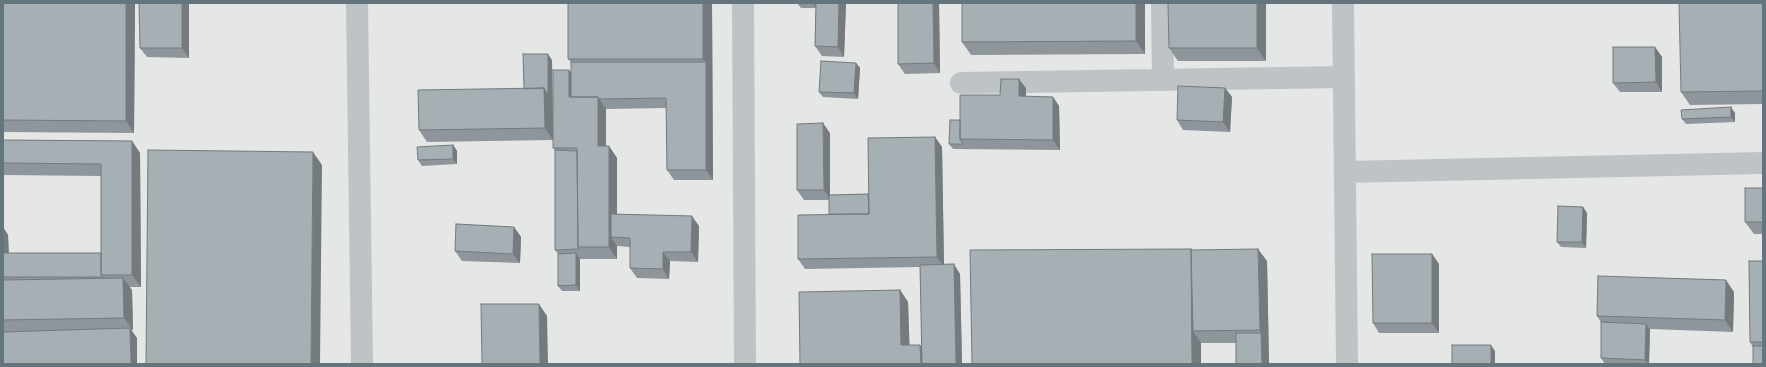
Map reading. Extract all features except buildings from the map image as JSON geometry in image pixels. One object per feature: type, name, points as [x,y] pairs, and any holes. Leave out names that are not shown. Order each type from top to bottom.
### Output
[{"type":"street","points":[[357,3],[362,364]]},
{"type":"street","points":[[743,3],[745,364]]},
{"type":"street","points":[[1162,3],[1163,80]]},
{"type":"street","points":[[1343,3],[1347,364]]},
{"type":"street","points":[[961,83],[1344,77]]},
{"type":"street","points":[[1344,172],[1763,163]]},
{"type":"shaded area","points":[[3,3],[1763,3],[1763,364],[3,364]]}]
